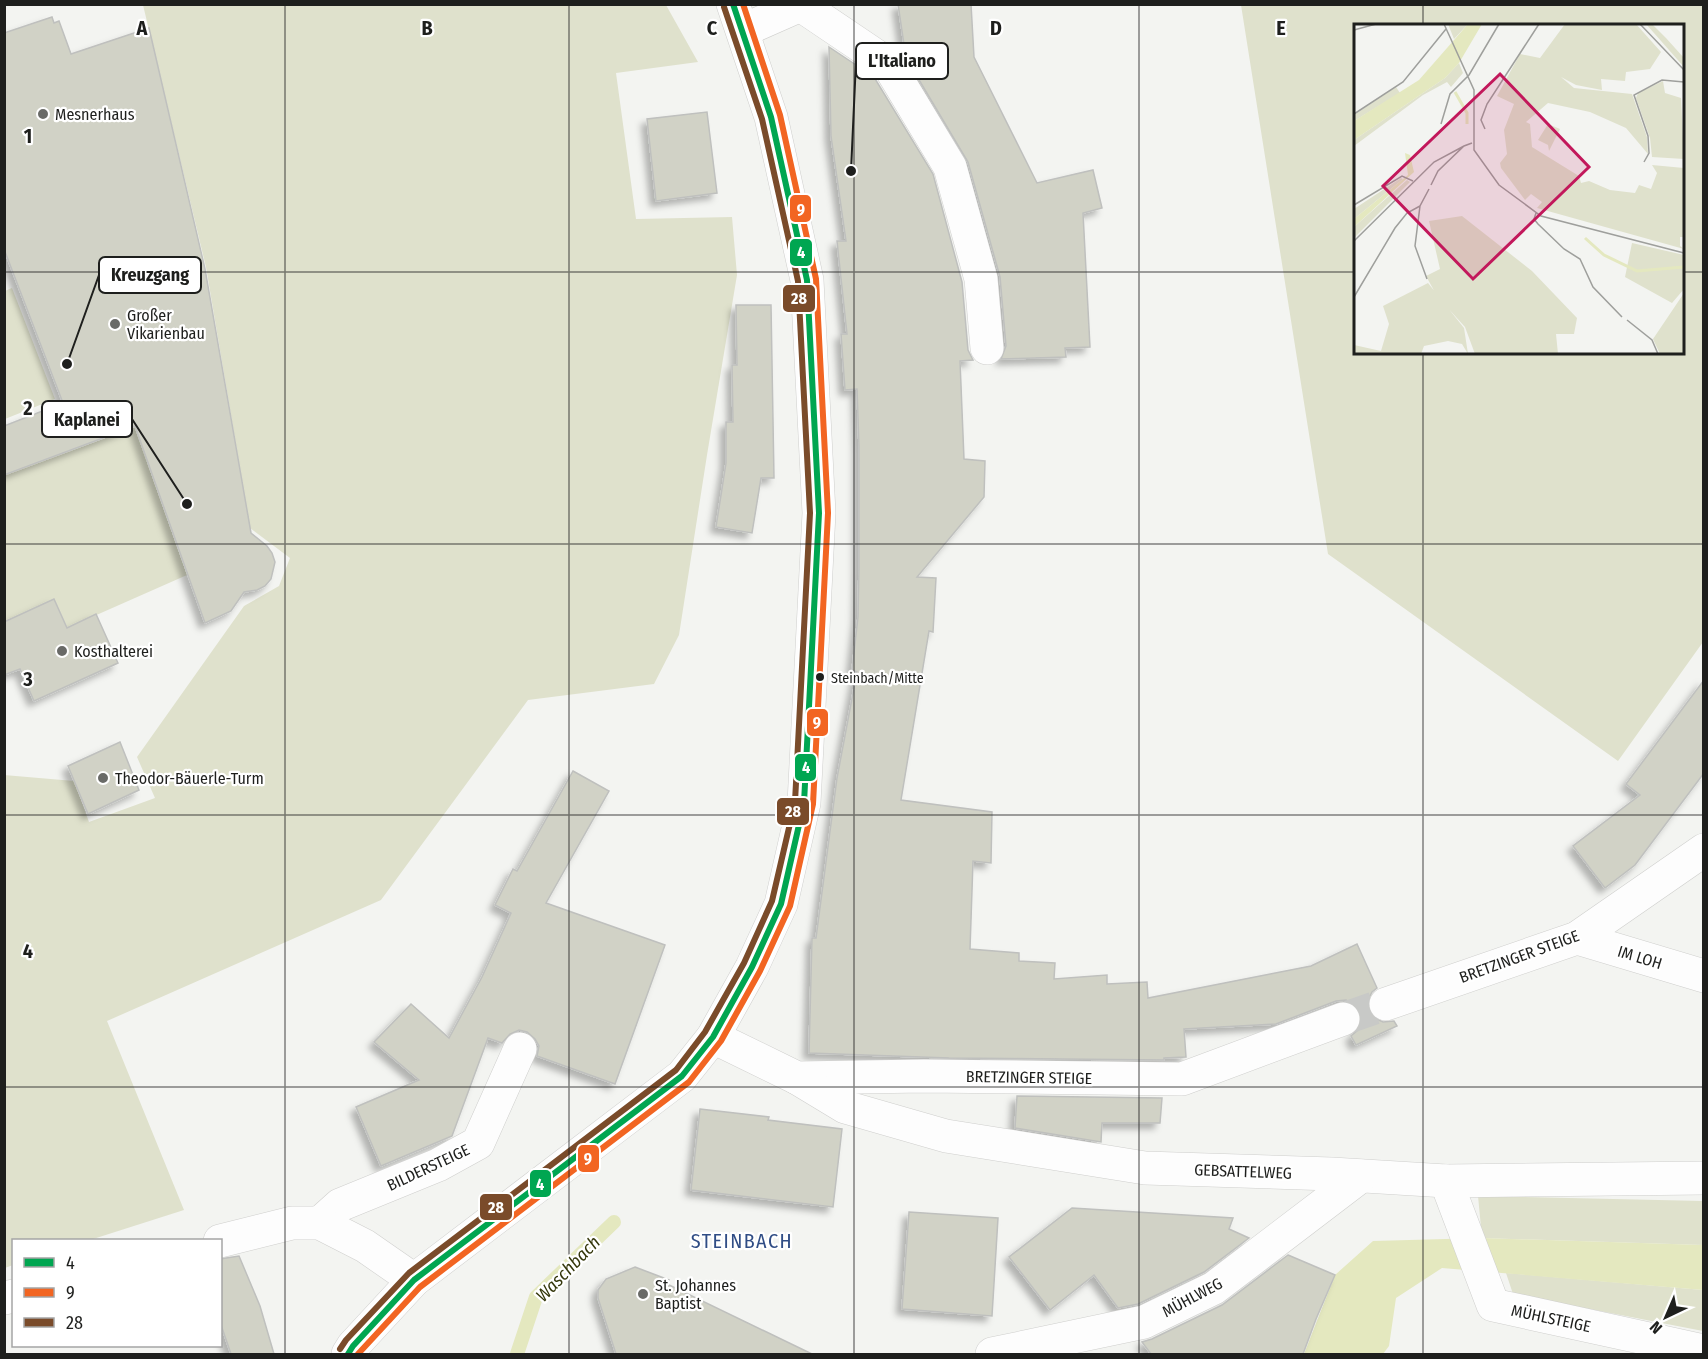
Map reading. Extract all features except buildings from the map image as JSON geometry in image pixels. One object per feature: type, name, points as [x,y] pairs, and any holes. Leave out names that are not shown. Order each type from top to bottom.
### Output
[{"type":"street","points":[[348,1354],[414,1280],[682,1076],[713,1038],[752,968],[781,904],[804,802],[819,513],[807,280],[771,117],[739,17],[802,5],[888,64],[950,167],[981,279],[987,348]]},
{"type":"street","name":"BRETZINGER STEIGE","points":[[1386,1004],[1577,938],[1704,850]]},
{"type":"street","name":"IM LOH","points":[[1577,938],[1704,976]]},
{"type":"street","name":"BRETZINGER STEIGE","points":[[713,1038],[797,1078],[924,1076],[1182,1079],[1343,1019]]},
{"type":"street","name":"BILDERSTEIGE","points":[[320,1223],[340,1205],[438,1165],[478,1143],[520,1049]]},
{"type":"street","name":"GEBSATTELWEG","points":[[797,1078],[845,1107],[946,1136],[1145,1168],[1446,1181],[1704,1178]]},
{"type":"street","name":"MÜHLWEG","points":[[992,1354],[1154,1318],[1214,1288],[1361,1176]]},
{"type":"street","name":"MÜHLSTEIGE","points":[[1446,1181],[1492,1305],[1704,1351]]},
{"type":"street","points":[[222,1240],[292,1223],[320,1223],[365,1246],[414,1280]]},
{"type":"shaded area","points":[[143,5],[666,5],[698,62],[616,73],[636,219],[732,217],[737,275],[679,635],[654,684],[528,700],[381,900],[107,1021],[184,1210],[93,1239],[12,1239],[12,1265],[5,1268],[4,775],[74,781],[89,822],[155,798],[137,757],[244,606],[279,586],[290,558],[250,528],[206,267]]},
{"type":"shaded area","points":[[1241,5],[1703,5],[1703,642],[1618,761],[1328,554]]},
{"type":"shaded area","points":[[12,288],[55,399],[5,419],[5,291]]},
{"type":"shaded area","points":[[189,407],[201,443],[147,462],[187,575],[67,628],[54,599],[5,622],[5,475]]},
{"type":"shaded area","points":[[1478,1196],[1703,1201],[1703,1245],[1482,1238]]},
{"type":"shaded area","points":[[1482,1238],[1703,1245],[1703,1290],[1442,1268],[1396,1298],[1389,1346],[1383,1354],[1304,1354],[1335,1275],[1373,1241]]},
{"type":"shaded area","points":[[1506,1273],[1703,1290],[1703,1331],[1513,1294]]},
{"type":"waterway","name":"Waschbach","points":[[517,1354],[536,1297],[614,1222]]},
{"type":"tunnel","points":[[1343,1019],[1386,1004]]},
{"type":"transit line","name":"4","points":[[348,1354],[414,1280],[682,1076],[713,1037],[752,967],[781,904],[804,803],[819,513],[807,280],[771,117],[733,4]]},
{"type":"transit line","name":"9","points":[[358,1354],[420,1287],[689,1082],[721,1041],[760,971],[790,906],[813,804],[828,513],[816,279],[780,115],[743,4]]},
{"type":"transit line","name":"28","points":[[340,1349],[409,1273],[676,1070],[705,1032],[744,963],[772,901],[795,802],[810,513],[798,281],[762,119],[724,7]]},
{"type":"place","name":"Mesnerhaus","points":[[43,114]]},
{"type":"place","name":"L'Italiano","points":[[851,171]]},
{"type":"place","name":"Großer Vikarienbau","points":[[115,324]]},
{"type":"place","name":"Kreuzgang","points":[[67,364]]},
{"type":"place","name":"Kaplanei","points":[[187,504]]},
{"type":"place","name":"Kosthalterei","points":[[62,651]]},
{"type":"place","name":"Steinbach/Mitte","points":[[820,677]]},
{"type":"place","name":"Theodor-Bäuerle-Turm","points":[[103,778]]},
{"type":"place","name":"St. Johannes Baptist","points":[[643,1294]]},
{"type":"district","name":"STEINBACH","points":[[742,1241]]}]
